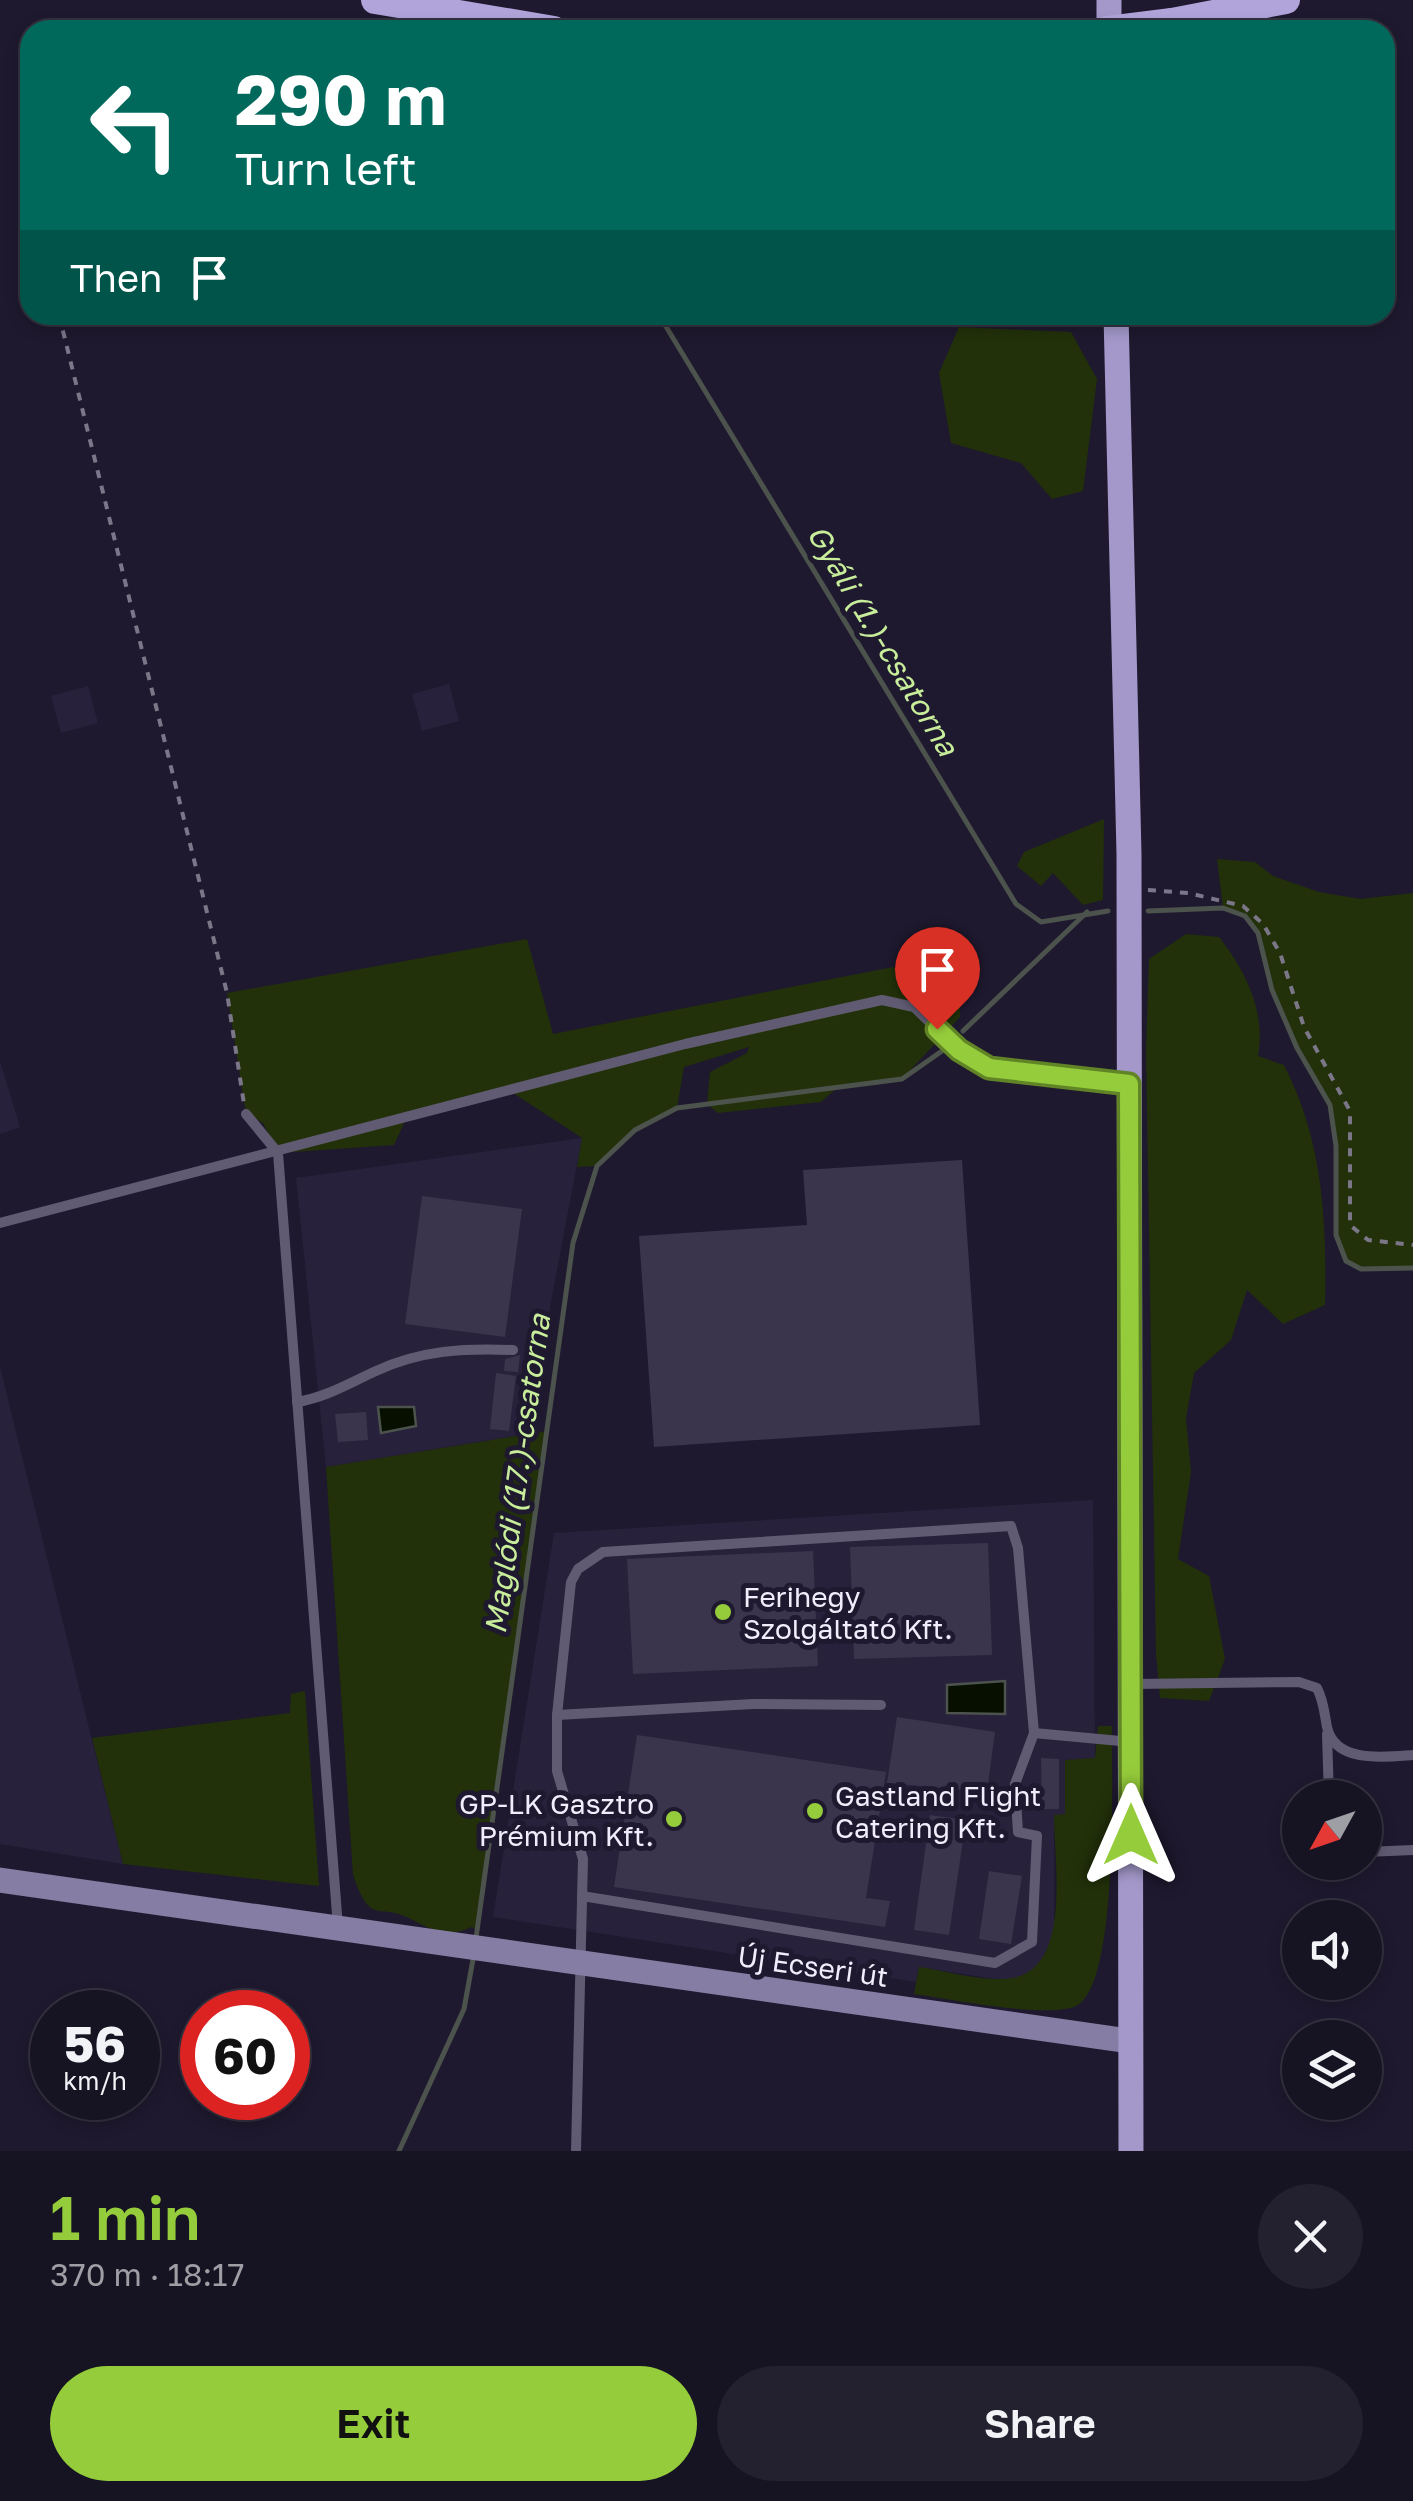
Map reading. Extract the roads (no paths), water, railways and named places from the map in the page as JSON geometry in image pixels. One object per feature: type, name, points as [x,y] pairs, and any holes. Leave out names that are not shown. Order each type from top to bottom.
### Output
[{"type":"highway","points":[[376,0],[495,20]]},
{"type":"highway","points":[[1182,20],[1286,0]]},
{"type":"main road","points":[[1116,325],[1129,854],[1131,2151]]},
{"type":"main road","points":[[0,1880],[338,1928]]},
{"type":"main road","name":"Új Ecseri út","points":[[338,1928],[1129,2041]]},
{"type":"lane","points":[[0,1223],[685,1044],[882,1000],[914,1007],[959,1050],[989,1068],[1129,1084]]},
{"type":"lane","points":[[246,1114],[278,1152],[338,1928]]},
{"type":"lane","points":[[298,1402],[319,1399],[378,1370],[427,1353],[464,1348],[513,1350]]},
{"type":"lane","points":[[576,2151],[577,1962],[583,1859],[557,1771],[557,1715],[571,1582],[578,1570],[603,1552],[1011,1526],[1018,1548],[1034,1733],[1016,1784],[1018,1832],[1037,1836],[1032,1942],[995,1963],[582,1896]]},
{"type":"lane","points":[[1132,1684],[1300,1682],[1317,1688],[1324,1702],[1328,1733],[1329,1780]]},
{"type":"lane","points":[[557,1715],[753,1704],[882,1706]]},
{"type":"lane","points":[[1034,1733],[1132,1742]]},
{"type":"lane","points":[[1328,1733],[1346,1752],[1373,1758],[1413,1755]]},
{"type":"lane","points":[[1382,1851],[1413,1850]]},
{"type":"waterway","name":"Gyáli (1.)-csatorna","points":[[665,325],[1016,904],[1041,922],[1108,911]]},
{"type":"waterway","name":"Gyáli (1.)-csatorna","points":[[1148,911],[1223,908],[1245,916],[1258,933],[1272,990],[1297,1048],[1330,1105],[1336,1146],[1336,1235],[1346,1261],[1361,1269],[1413,1268]]},
{"type":"waterway","name":"Maglódi (17.)-csatorna","points":[[963,1031],[1087,912]]},
{"type":"waterway","name":"Maglódi (17.)-csatorna","points":[[476,1938],[573,1243],[597,1166],[635,1130],[677,1108],[902,1079],[942,1051]]},
{"type":"waterway","name":"Maglódi (17.)-csatorna","points":[[399,2151],[464,2009],[474,1954]]},
{"type":"place","name":"Ferihegy Szolgáltató Kft.","points":[[723,1612]]},
{"type":"place","name":"Gastland Flight Catering Kft.","points":[[815,1811]]},
{"type":"place","name":"GP-LK Gasztro Prémium Kft.","points":[[674,1819]]}]
